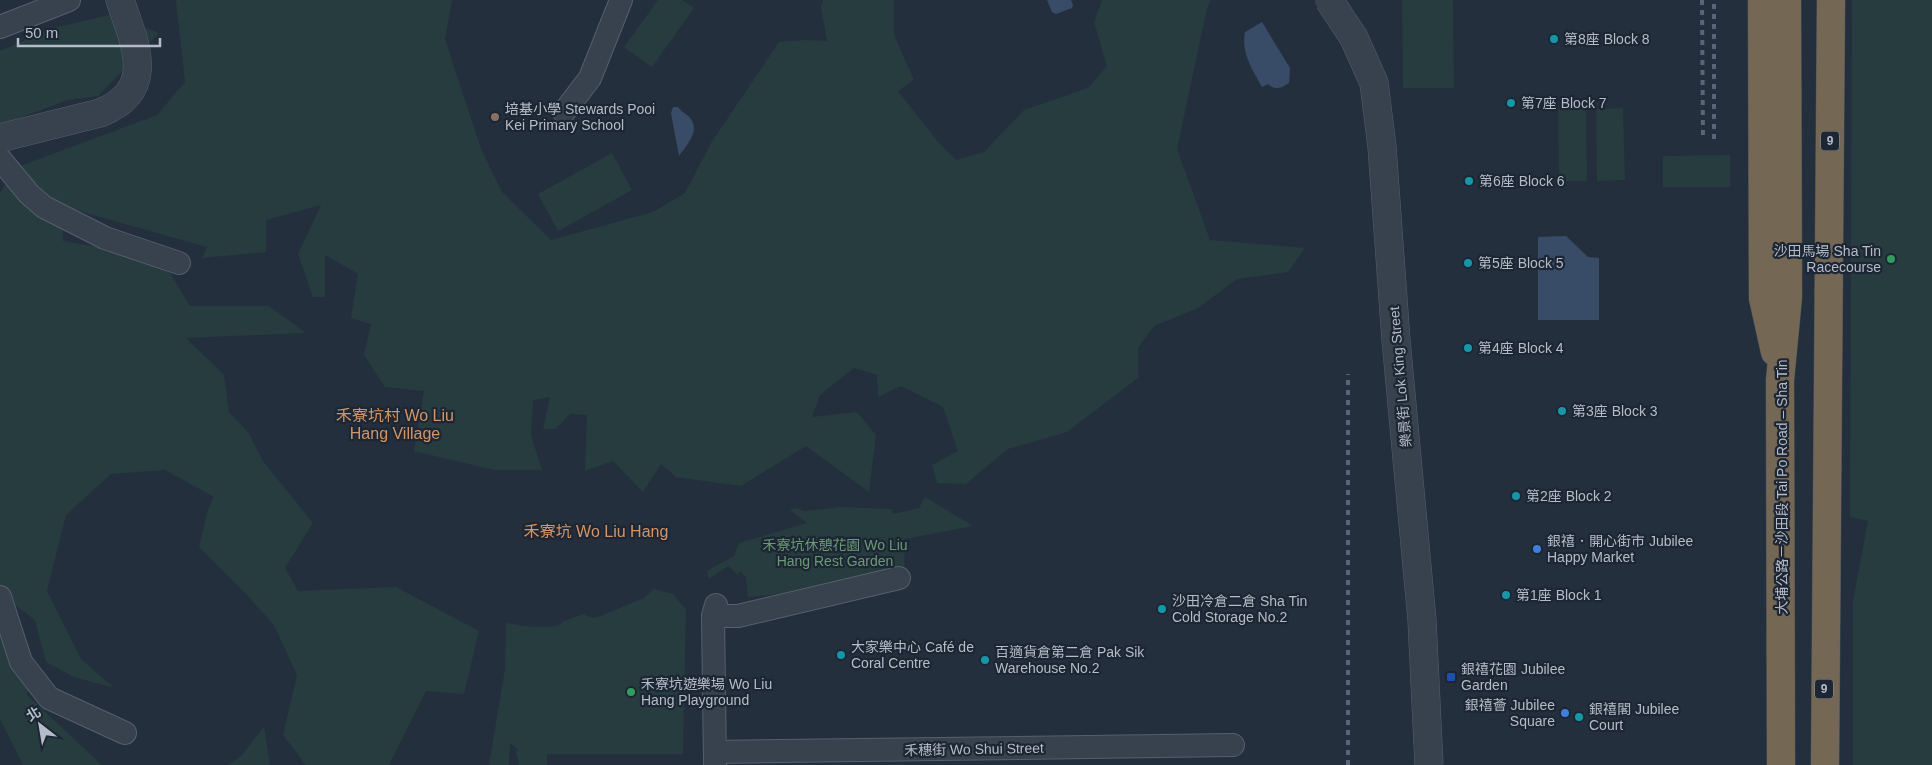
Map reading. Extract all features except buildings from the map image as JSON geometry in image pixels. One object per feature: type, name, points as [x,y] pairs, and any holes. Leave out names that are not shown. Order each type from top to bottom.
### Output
[{"type":"highway","points":[[1762,0],[1763,298],[1780,380]]},
{"type":"highway","name":"大埔公路－沙田段 Tai Po Road – Sha Tin","points":[[1781,765],[1780,380],[1788,297],[1787,0]]},
{"type":"highway","name":"9","points":[[1825,765],[1831,0]]},
{"type":"street","points":[[0,26],[69,0]]},
{"type":"street","points":[[0,138],[100,113],[118,104],[126,97],[136,82],[138,62],[134,41],[120,0]]},
{"type":"street","points":[[564,112],[590,78],[621,0]]},
{"type":"street","name":"樂景街 Lok King Street","points":[[1329,0],[1354,38],[1374,83],[1380,129],[1411,513],[1422,620],[1429,765]]},
{"type":"street","points":[[0,159],[29,194],[44,207],[105,238],[179,263]]},
{"type":"street","points":[[715,759],[714,610],[738,616],[899,578]]},
{"type":"street","points":[[0,597],[21,662],[49,698],[125,733]]},
{"type":"street","name":"禾穗街 Wo Shui Street","points":[[715,759],[1072,756],[1233,745]]},
{"type":"green space","points":[[176,0],[452,0],[445,39],[481,149],[502,192],[551,240],[653,212],[685,193],[711,143],[779,42],[827,41],[821,7],[823,0],[894,0],[894,35],[914,80],[898,91],[939,143],[956,160],[984,152],[1024,110],[1088,88],[1107,66],[1094,22],[1102,0],[1211,0],[1207,8],[1177,149],[1210,240],[1305,248],[1288,272],[1237,279],[1198,308],[1154,326],[1138,348],[1138,378],[1067,432],[1008,449],[966,484],[937,483],[932,465],[958,451],[943,407],[901,386],[878,397],[877,375],[854,368],[820,395],[812,417],[857,412],[876,435],[869,492],[806,446],[741,486],[676,477],[661,464],[643,492],[613,461],[585,471],[587,415],[570,414],[556,429],[543,429],[550,397],[533,400],[531,435],[542,470],[494,470],[414,451],[424,391],[385,387],[364,355],[371,324],[351,318],[358,274],[325,255],[325,297],[313,297],[298,254],[321,205],[266,220],[266,252],[202,258],[207,247],[61,206],[63,241],[108,249],[170,273],[190,306],[269,306],[306,333],[186,338],[224,375],[229,412],[248,432],[263,461],[313,523],[285,568],[298,591],[396,587],[479,631],[464,694],[426,691],[389,765],[306,765],[283,735],[297,675],[274,625],[199,547],[208,509],[214,497],[165,470],[111,474],[66,515],[47,591],[81,659],[114,688],[74,677],[46,662],[35,620],[12,603],[33,658],[27,695],[102,765],[23,765],[0,719],[0,193],[15,168],[157,115],[185,82]]},
{"type":"green space","points":[[658,0],[682,0],[694,8],[652,67],[624,47]]},
{"type":"green space","points":[[1402,0],[1453,0],[1454,88],[1403,88]]},
{"type":"green space","name":"沙田馬場 Sha Tin Racecourse","points":[[1852,0],[1932,0],[1932,765],[1853,765],[1853,601],[1868,521],[1850,517]]},
{"type":"green space","points":[[109,15],[159,33],[98,96],[68,100],[0,125],[0,51],[54,28]]},
{"type":"green space","points":[[1623,108],[1625,180],[1597,181],[1596,109]]},
{"type":"green space","points":[[1558,109],[1586,109],[1587,181],[1559,181]]},
{"type":"green space","points":[[612,153],[632,190],[558,231],[538,194]]},
{"type":"green space","points":[[1730,155],[1730,187],[1663,187],[1663,156]]},
{"type":"green space","name":"禾寮坑休憩花園 Wo Liu Hang Rest Garden","points":[[925,497],[973,526],[905,539],[904,582],[748,597],[746,577],[740,571],[738,575],[728,566],[709,579],[707,571],[734,556],[739,543],[807,523],[790,510],[795,508],[805,511],[841,507],[892,509],[893,514],[919,508]]},
{"type":"green space","name":"禾寮坑遊樂場 Wo Liu Hang Playground","points":[[654,589],[673,594],[686,610],[683,754],[547,754],[547,765],[519,765],[516,750],[519,750],[510,743],[509,765],[489,765],[505,669],[506,623],[548,627],[559,625],[564,621],[583,614],[592,618],[598,617],[644,598]]},
{"type":"green space","points":[[264,727],[270,765],[228,765],[241,756]]},
{"type":"water","points":[[1047,0],[1071,0],[1073,5],[1072,8],[1056,14],[1052,12]]},
{"type":"water","points":[[1262,22],[1290,68],[1289,83],[1281,87],[1274,88],[1268,84],[1262,87],[1246,54],[1245,32]]},
{"type":"water","points":[[673,107],[678,107],[689,117],[694,128],[691,138],[679,156],[671,113]]},
{"type":"water","points":[[1566,236],[1588,257],[1599,258],[1599,320],[1538,320],[1538,237]]},
{"type":"railway","points":[[1702,0],[1703,139]]},
{"type":"railway","points":[[1714,0],[1714,139]]},
{"type":"railway","points":[[1348,374],[1348,765]]},
{"type":"place","name":"第8座 Block 8","points":[[1554,39]]},
{"type":"place","name":"第7座 Block 7","points":[[1511,103]]},
{"type":"place","name":"培基小學 Stewards Pooi Kei Primary School","points":[[495,117]]},
{"type":"place","name":"第6座 Block 6","points":[[1469,181]]},
{"type":"place","name":"沙田馬場 Sha Tin Racecourse","points":[[1891,259]]},
{"type":"place","name":"第5座 Block 5","points":[[1468,263]]},
{"type":"place","name":"第4座 Block 4","points":[[1468,348]]},
{"type":"place","name":"第3座 Block 3","points":[[1562,411]]},
{"type":"place","name":"第2座 Block 2","points":[[1516,496]]},
{"type":"place","name":"銀禧．開心街市 Jubilee Happy Market","points":[[1537,549]]},
{"type":"place","name":"第1座 Block 1","points":[[1506,595]]},
{"type":"place","name":"沙田冷倉二倉 Sha Tin Cold Storage No.2","points":[[1162,609]]},
{"type":"place","name":"大家樂中心 Café de Coral Centre","points":[[841,655]]},
{"type":"place","name":"百適貨倉第二倉 Pak Sik Warehouse No.2","points":[[985,660]]},
{"type":"place","name":"銀禧花園 Jubilee Garden","points":[[1451,677]]},
{"type":"place","name":"禾寮坑遊樂場 Wo Liu Hang Playground","points":[[631,692]]},
{"type":"place","name":"銀禧薈 Jubilee Square","points":[[1565,713]]},
{"type":"place","name":"銀禧閣 Jubilee Court","points":[[1579,717]]},
{"type":"district","name":"禾寮坑村 Wo Liu Hang Village","points":[[395,424]]},
{"type":"district","name":"禾寮坑 Wo Liu Hang","points":[[596,531]]}]
